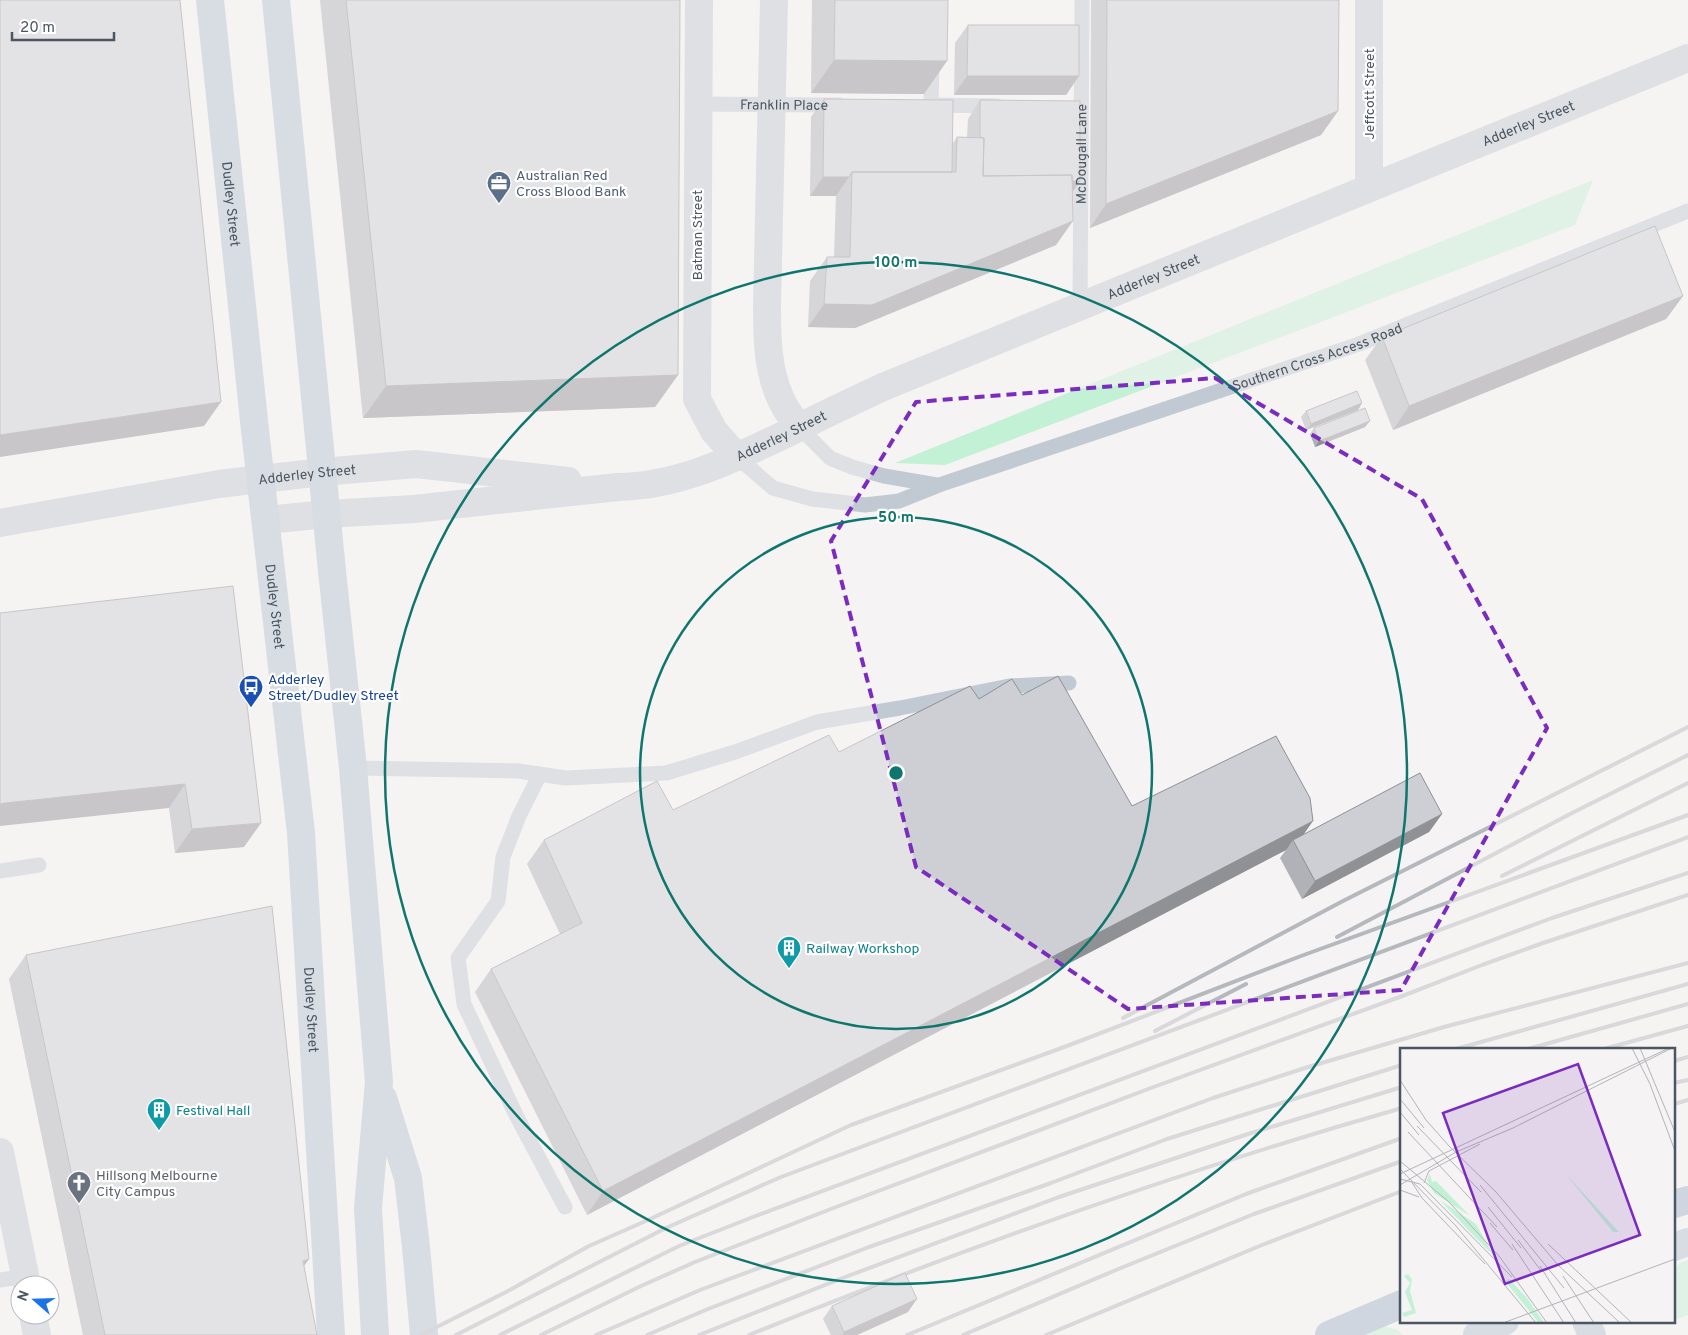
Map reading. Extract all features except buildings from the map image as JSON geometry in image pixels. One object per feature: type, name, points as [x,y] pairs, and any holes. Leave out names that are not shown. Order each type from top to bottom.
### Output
[{"type":"highway","points":[[1329,1335],[1400,1305]]},
{"type":"main road","name":"Dudley Street","points":[[210,0],[301,832],[331,1335]]},
{"type":"main road","points":[[276,0],[322,472],[354,768],[378,1082],[368,1208],[375,1335]]},
{"type":"main road","points":[[378,1082],[408,1178],[424,1335]]},
{"type":"main road","points":[[1676,1246],[1688,1242]]},
{"type":"main road","points":[[1476,1335],[1503,1322]]},
{"type":"main road","points":[[1586,1322],[1592,1335]]},
{"type":"street","name":"Batman Street","points":[[699,0],[696,399],[714,431],[737,457]]},
{"type":"street","points":[[774,0],[767,304],[768,346],[771,367],[780,398],[799,427]]},
{"type":"street","name":"Jeffcott Street","points":[[1369,0],[1369,188]]},
{"type":"street","name":"Adderley Street","points":[[266,520],[414,509],[633,486],[666,482],[684,477],[756,449],[883,387],[1688,58]]},
{"type":"street","name":"Adderley Street","points":[[0,522],[261,478],[416,464],[618,487]]},
{"type":"street","points":[[0,1152],[16,1275]]},
{"type":"lane","name":"McDougall Lane","points":[[1080,306],[1082,0]]},
{"type":"lane","points":[[932,48],[932,105]]},
{"type":"lane","name":"Franklin Place","points":[[698,104],[855,105]]},
{"type":"lane","points":[[912,105],[1016,107]]},
{"type":"lane","points":[[1063,107],[1082,108]]},
{"type":"lane","name":"Southern Cross Access Road","points":[[737,457],[774,488],[812,499],[864,505],[899,501],[939,485],[1360,344],[1688,211]]},
{"type":"lane","name":"Southern Cross Access Road","points":[[799,427],[830,458],[884,476],[939,485]]},
{"type":"lane","points":[[354,768],[518,771],[566,778],[666,773],[735,752],[817,722],[900,708],[1009,686],[1069,683]]},
{"type":"lane","points":[[540,774],[519,816],[503,857],[498,901],[458,958],[464,1004],[516,1115],[565,1207]]},
{"type":"lane","points":[[0,871],[39,865]]},
{"type":"highlighted area","points":[[1215,378],[1422,499],[1547,728],[1401,990],[1128,1009],[916,867],[831,541],[916,402]]},
{"type":"green space","points":[[1593,180],[1575,225],[945,465],[895,463]]},
{"type":"green space","points":[[1688,1260],[1688,1315],[1676,1319],[1676,1267]]},
{"type":"green space","points":[[1373,1323],[1398,1330],[1403,1335],[1317,1335]]},
{"type":"railway","points":[[1123,1018],[1343,901],[1688,727]]},
{"type":"railway","points":[[1337,937],[1572,813],[1688,755]]},
{"type":"railway","points":[[1502,876],[1688,783]]},
{"type":"railway","points":[[421,1335],[508,1291],[589,1246],[851,1125],[1067,1046],[1301,956],[1688,815]]},
{"type":"railway","points":[[456,1335],[666,1228],[781,1177],[1688,837]]},
{"type":"railway","points":[[500,1335],[679,1246],[753,1217],[1552,918],[1688,873]]},
{"type":"railway","points":[[541,1335],[695,1262],[836,1207],[1482,965],[1688,895]]},
{"type":"railway","points":[[596,1335],[700,1290],[1213,1098],[1308,1067],[1444,1027],[1688,963]]},
{"type":"railway","points":[[1155,1031],[1246,984]]},
{"type":"railway","points":[[1460,1048],[1688,984]]},
{"type":"railway","points":[[1532,1048],[1688,1004]]},
{"type":"railway","points":[[1608,1048],[1688,1026]]},
{"type":"railway","points":[[1676,1060],[1688,1057]]},
{"type":"railway","points":[[647,1335],[708,1309],[869,1247],[1051,1183],[1167,1139],[1400,1066]]},
{"type":"railway","points":[[1676,1083],[1688,1080]]},
{"type":"railway","points":[[699,1335],[840,1279],[1059,1197],[1245,1135],[1400,1088]]},
{"type":"railway","points":[[1676,1103],[1688,1100]]},
{"type":"railway","points":[[749,1335],[910,1272],[1072,1213],[1236,1158],[1400,1109]]},
{"type":"railway","points":[[907,1335],[1246,1194],[1400,1139]]},
{"type":"railway","points":[[963,1335],[1254,1214],[1400,1162]]},
{"type":"railway","points":[[1046,1335],[1262,1245],[1400,1192]]},
{"type":"place","name":"Australian Red Cross Blood Bank","points":[[499,204]]},
{"type":"place","name":"Adderley Street/Dudley Street","points":[[251,708]]},
{"type":"place","name":"Railway Workshop","points":[[789,969]]},
{"type":"place","name":"Festival Hall","points":[[159,1131]]},
{"type":"place","name":"Hillsong Melbourne City Campus","points":[[79,1204]]}]
